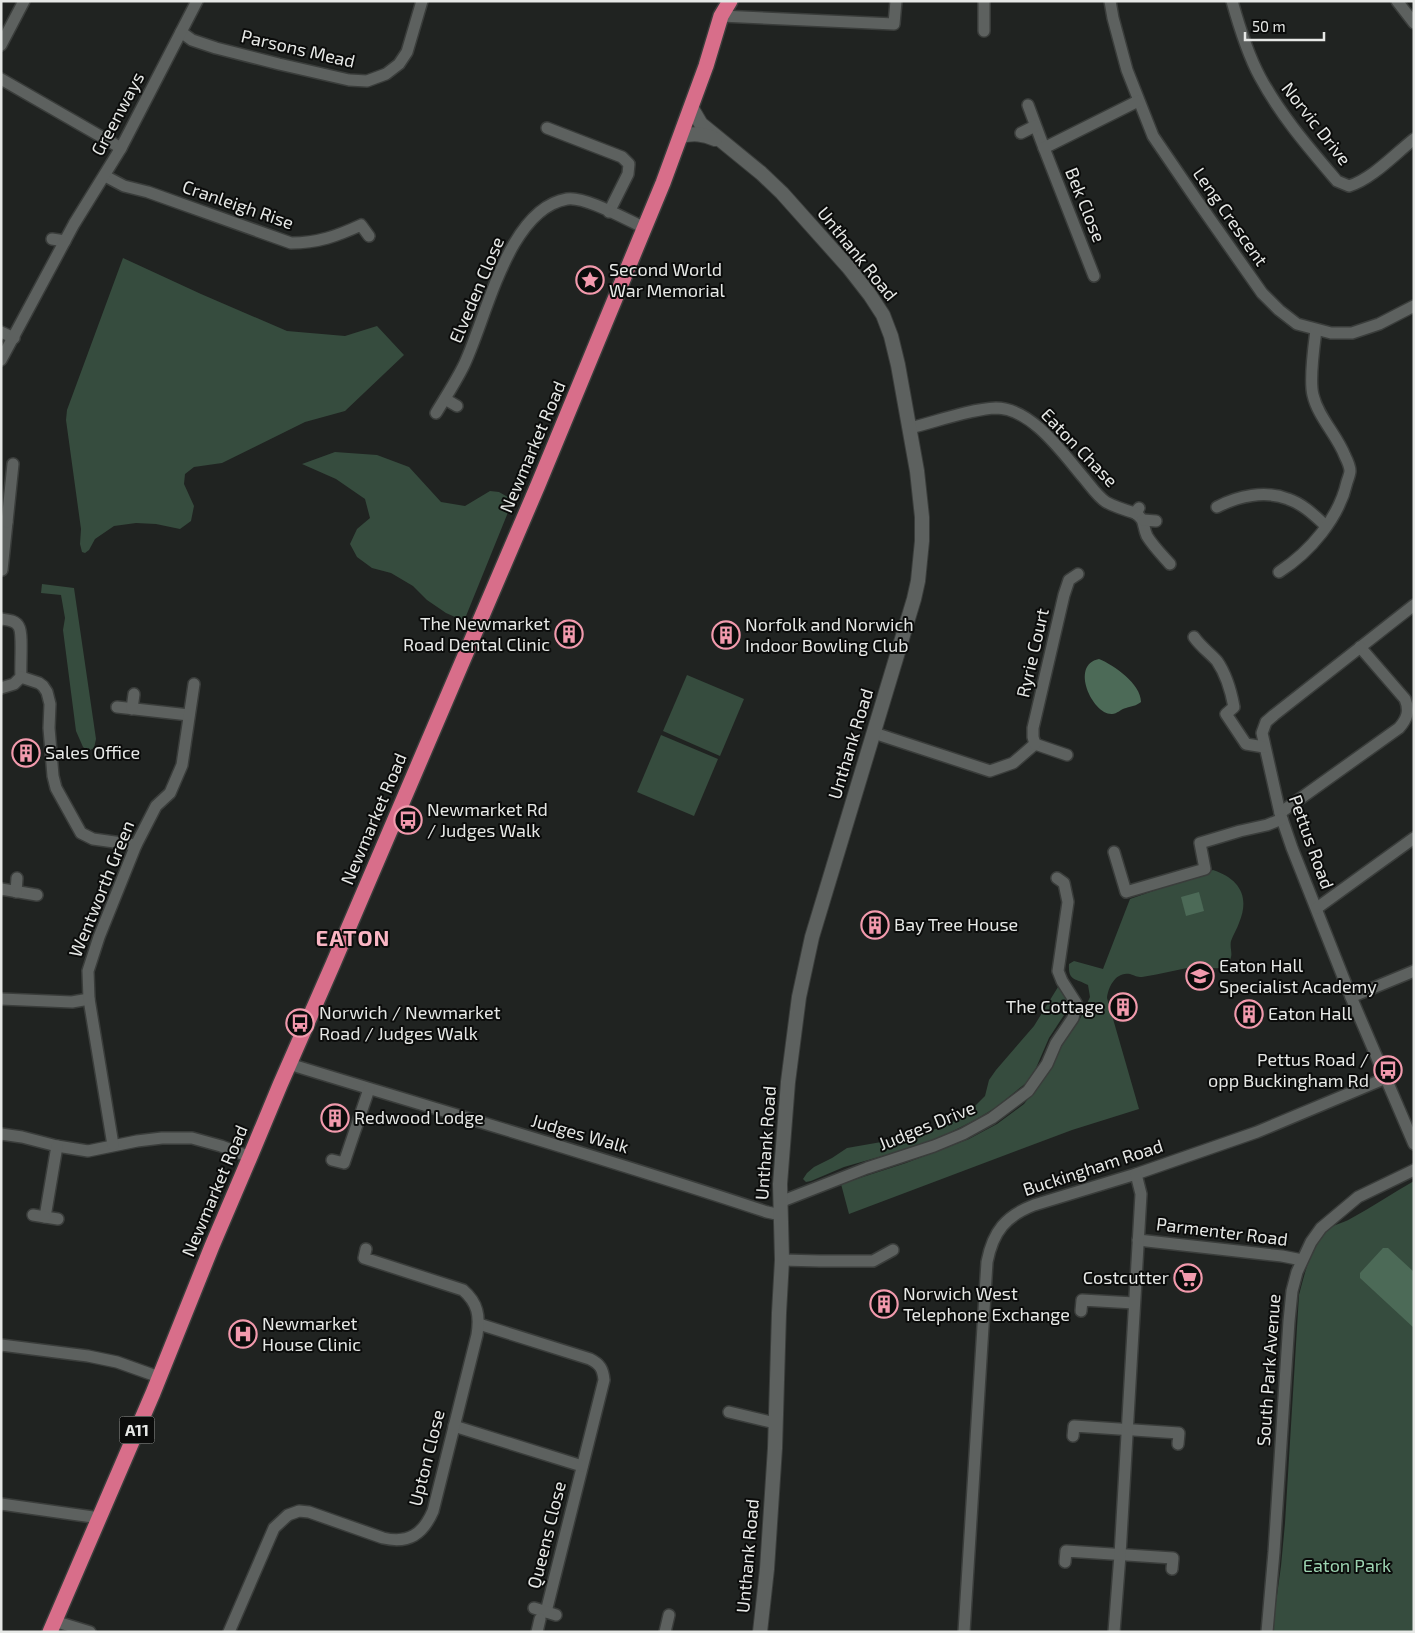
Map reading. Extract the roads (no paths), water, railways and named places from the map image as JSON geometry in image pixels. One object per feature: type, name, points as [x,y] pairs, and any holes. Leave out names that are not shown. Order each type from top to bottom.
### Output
[{"type":"highway","name":"Newmarket Road","points":[[52,1626],[100,1518],[289,1064],[538,485],[681,136],[719,9],[730,1]]},
{"type":"street","points":[[1,45],[24,1]]},
{"type":"street","name":"Greenways","points":[[1,360],[74,224],[121,148],[197,1]]},
{"type":"street","name":"Parsons Mead","points":[[181,32],[192,40],[216,48],[350,80],[367,81],[386,74],[399,64],[406,52],[422,1]]},
{"type":"street","points":[[719,9],[894,24],[896,1]]},
{"type":"street","points":[[984,1],[984,31]]},
{"type":"street","name":"Leng Crescent","points":[[1110,1],[1120,46],[1146,122],[1160,148],[1262,293],[1297,324],[1331,333],[1352,333],[1380,324],[1414,306]]},
{"type":"street","name":"Norvic Drive","points":[[1232,1],[1249,51],[1259,75],[1270,94],[1291,126],[1337,181],[1349,186],[1358,184],[1414,138]]},
{"type":"street","points":[[1398,1],[1414,23]]},
{"type":"street","points":[[1,80],[121,148]]},
{"type":"street","points":[[1044,148],[1138,101]]},
{"type":"street","name":"Bek Close","points":[[1028,105],[1094,276]]},
{"type":"street","name":"Unthank Road","points":[[691,107],[701,124],[761,173],[782,193],[849,268],[878,306],[891,336],[910,428],[922,517],[920,562],[914,599],[812,937],[799,997],[788,1082],[780,1208],[782,1260],[778,1313],[775,1423],[770,1529],[760,1632]]},
{"type":"street","points":[[1021,133],[1035,126]]},
{"type":"street","points":[[547,128],[622,157],[629,164],[628,174],[609,212]]},
{"type":"street","name":"Unthank Road","points":[[681,136],[693,133],[701,134],[721,141]]},
{"type":"street","name":"Cranleigh Rise","points":[[105,176],[133,189],[148,192],[291,243],[308,243],[328,239],[361,223],[369,236]]},
{"type":"street","name":"Elveden Close","points":[[436,413],[463,367],[498,278],[516,239],[531,219],[547,206],[568,199],[590,203],[644,228]]},
{"type":"street","points":[[52,239],[65,241]]},
{"type":"street","points":[[1279,572],[1294,563],[1334,515],[1346,488],[1350,471],[1345,455],[1312,394],[1313,353],[1316,330]]},
{"type":"street","points":[[1,332],[14,338]]},
{"type":"street","points":[[445,399],[457,406]]},
{"type":"street","name":"Eaton Chase","points":[[910,428],[972,412],[995,408],[1012,410],[1038,427],[1105,501],[1121,509],[1156,521]]},
{"type":"street","points":[[2,570],[4,522],[13,464]]},
{"type":"street","points":[[1217,508],[1240,497],[1276,495],[1300,505],[1326,526]]},
{"type":"street","points":[[1139,514],[1153,545],[1170,564]]},
{"type":"street","name":"Ryrie Court","points":[[1036,744],[1033,737],[1033,728],[1064,595],[1069,580],[1078,574]]},
{"type":"street","name":"Pettus Road","points":[[1414,605],[1266,722],[1262,733],[1281,816],[1351,997],[1414,1144]]},
{"type":"street","points":[[1,619],[12,621],[19,626],[22,635],[21,676],[14,684],[1,688]]},
{"type":"street","points":[[1195,645],[1217,662],[1230,687],[1234,707],[1226,714],[1246,744],[1264,747]]},
{"type":"street","points":[[1114,852],[1126,892],[1205,869],[1200,843],[1267,825],[1399,728],[1405,722],[1408,714],[1408,706],[1405,699],[1360,647]]},
{"type":"street","points":[[21,676],[39,683],[47,692],[50,704],[49,728],[53,776],[56,788],[81,833],[93,839],[136,845]]},
{"type":"street","name":"Wentworth Green","points":[[113,1145],[88,999],[88,971],[99,937],[136,845],[156,806],[170,792],[182,765],[194,684]]},
{"type":"street","points":[[132,708],[134,694]]},
{"type":"street","points":[[117,707],[189,715]]},
{"type":"street","points":[[874,733],[990,771],[1036,744],[1067,755]]},
{"type":"street","points":[[1317,908],[1414,838]]},
{"type":"street","points":[[16,892],[17,878]]},
{"type":"street","name":"Judges Drive","points":[[780,1208],[867,1168],[934,1146],[963,1134],[992,1118],[1028,1091],[1047,1064],[1056,1043],[1073,1018],[1076,1003],[1058,971],[1068,902],[1064,883],[1058,878]]},
{"type":"street","points":[[1,889],[37,895]]},
{"type":"street","points":[[1351,997],[1414,971]]},
{"type":"street","points":[[1,999],[72,1002],[88,999]]},
{"type":"street","name":"Judges Walk","points":[[289,1064],[651,1173],[767,1212],[780,1208]]},
{"type":"street","name":"Buckingham Road","points":[[964,1632],[987,1262],[994,1236],[1020,1210],[1136,1174],[1256,1132],[1386,1078]]},
{"type":"street","points":[[342,1163],[369,1089]]},
{"type":"street","points":[[1,1134],[88,1152],[113,1145],[162,1138],[192,1138],[250,1157]]},
{"type":"street","points":[[45,1217],[57,1146]]},
{"type":"street","name":"South Park Avenue","points":[[1266,1632],[1274,1552],[1292,1291],[1302,1260],[1321,1228],[1346,1206],[1370,1190],[1414,1170]]},
{"type":"street","points":[[1114,1632],[1141,1194],[1136,1174]]},
{"type":"street","points":[[33,1215],[58,1219]]},
{"type":"street","name":"Parmenter Road","points":[[1138,1240],[1282,1256],[1302,1260]]},
{"type":"street","points":[[782,1260],[874,1266],[893,1250]]},
{"type":"street","name":"Upton Close","points":[[229,1632],[271,1535],[280,1521],[288,1515],[309,1512],[396,1541],[409,1538],[419,1532],[428,1523],[433,1512],[479,1324],[478,1310],[470,1296],[463,1290],[364,1258]]},
{"type":"street","points":[[1082,1300],[1134,1304]]},
{"type":"street","name":"Queens Close","points":[[479,1324],[554,1346],[590,1359],[598,1363],[603,1371],[604,1380],[547,1615],[534,1608]]},
{"type":"street","points":[[1,1345],[110,1360],[159,1377]]},
{"type":"street","points":[[729,1412],[775,1423]]},
{"type":"street","points":[[1074,1426],[1126,1430],[1178,1438],[1180,1421]]},
{"type":"street","points":[[454,1426],[582,1466]]},
{"type":"street","points":[[1,1504],[100,1518]]},
{"type":"street","points":[[1066,1552],[1173,1558]]},
{"type":"street","points":[[537,1632],[547,1615]]},
{"type":"street","points":[[665,1632],[669,1616]]},
{"type":"street","points":[[52,1626],[90,1632]]},
{"type":"place","name":"Second World War Memorial","points":[[590,280]]},
{"type":"place","name":"The Newmarket Road Dental Clinic","points":[[569,634]]},
{"type":"place","name":"Norfolk and Norwich Indoor Bowling Club","points":[[726,635]]},
{"type":"place","name":"Sales Office","points":[[26,753]]},
{"type":"place","name":"Newmarket Rd / Judges Walk","points":[[408,820]]},
{"type":"place","name":"Bay Tree House","points":[[875,925]]},
{"type":"place","name":"Eaton Hall Specialist Academy","points":[[1200,976]]},
{"type":"place","name":"The Cottage","points":[[1123,1007]]},
{"type":"place","name":"Eaton Hall","points":[[1249,1014]]},
{"type":"place","name":"Norwich / Newmarket Road / Judges Walk","points":[[300,1023]]},
{"type":"place","name":"Pettus Road / opp Buckingham Rd","points":[[1388,1070]]},
{"type":"place","name":"Redwood Lodge","points":[[335,1118]]},
{"type":"place","name":"Costcutter","points":[[1188,1278]]},
{"type":"place","name":"Norwich West Telephone Exchange","points":[[884,1304]]},
{"type":"place","name":"Newmarket House Clinic","points":[[243,1334]]},
{"type":"district","name":"EATON","points":[[353,938]]},
{"type":"park label","name":"Eaton Park","points":[[1347,1566]]}]
